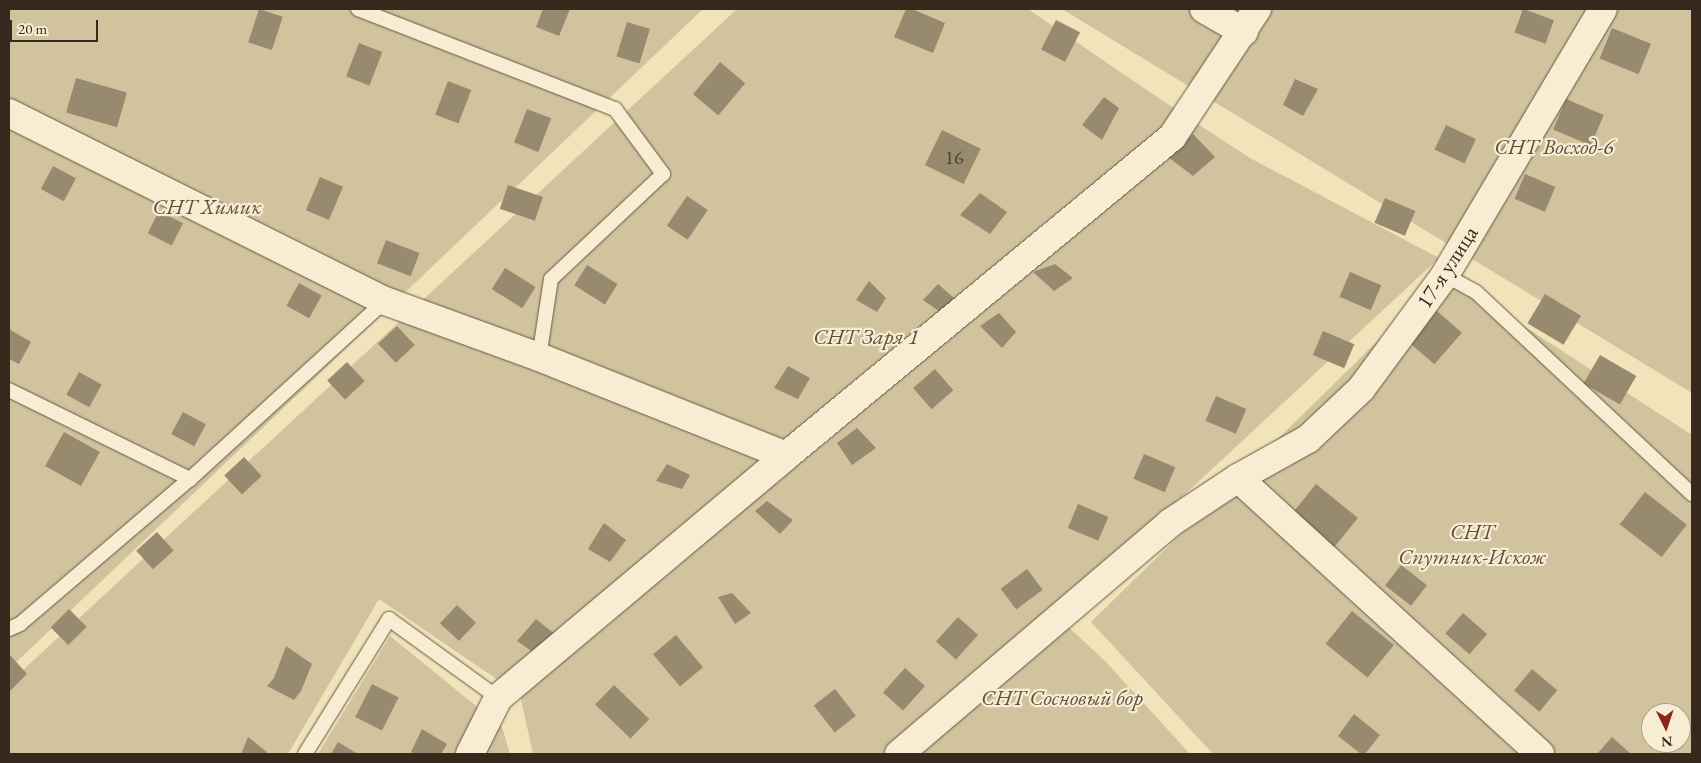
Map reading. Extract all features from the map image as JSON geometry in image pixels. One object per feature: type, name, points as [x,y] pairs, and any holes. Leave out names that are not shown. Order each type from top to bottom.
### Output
[{"type":"street","points":[[1204,9],[1244,32]]},
{"type":"street","points":[[470,754],[498,698],[786,456],[1172,137],[1244,32],[1257,9]]},
{"type":"street","name":"17-я улица","points":[[899,754],[1170,522],[1238,478],[1308,439],[1361,389],[1445,275],[1603,9]]},
{"type":"street","points":[[9,113],[385,301],[539,358],[786,456]]},
{"type":"street","points":[[1238,478],[1540,754]]},
{"type":"lane","points":[[358,9],[615,109],[663,174],[550,279],[539,358]]},
{"type":"lane","points":[[1445,275],[1476,292],[1692,494]]},
{"type":"lane","points":[[9,629],[20,624],[190,479],[385,301]]},
{"type":"lane","points":[[9,390],[190,479]]},
{"type":"lane","points":[[305,754],[389,619],[498,698]]},
{"type":"green space","name":"СНТ Химик","points":[[9,9],[703,9],[9,669]]},
{"type":"green space","name":"СНТ Заря 1","points":[[737,9],[1028,9],[1250,158],[1439,258],[1182,497],[888,754],[533,754],[520,695],[379,599],[288,754],[9,754],[9,683]]},
{"type":"green space","name":"СНТ Восход-6","points":[[1062,9],[1692,9],[1692,393]]},
{"type":"green space","name":"СНТ Спутник-Искож","points":[[1445,275],[1692,435],[1692,754],[1213,754],[1091,622]]},
{"type":"green space","name":"СНТ Сосновый бор","points":[[1063,622],[1105,661],[1190,754],[910,754]]},
{"type":"green space","points":[[390,636],[502,727],[510,754],[318,754]]},
{"type":"building","points":[[259,9],[283,17],[272,50],[248,42]]},
{"type":"building","points":[[543,9],[570,9],[559,36],[536,27]]},
{"type":"building","points":[[906,9],[912,9],[945,23],[933,53],[894,37]]},
{"type":"building","points":[[1523,9],[1554,20],[1545,44],[1514,32]]},
{"type":"building","points":[[1056,20],[1080,32],[1065,62],[1041,49]]},
{"type":"building","points":[[627,22],[650,29],[639,63],[616,56]]},
{"type":"building","points":[[1612,28],[1651,44],[1639,74],[1600,59]]},
{"type":"building","points":[[359,43],[382,52],[369,86],[346,77]]},
{"type":"building","points":[[720,62],[745,83],[718,115],[693,94]]},
{"type":"building","points":[[76,78],[127,93],[117,127],[66,113]]},
{"type":"building","points":[[1295,79],[1318,89],[1303,116],[1283,105]]},
{"type":"building","points":[[448,81],[471,90],[458,124],[435,115]]},
{"type":"building","points":[[1104,97],[1119,108],[1102,140],[1082,125]]},
{"type":"building","points":[[1566,99],[1604,115],[1591,145],[1553,129]]},
{"type":"building","points":[[527,109],[551,118],[538,152],[514,143]]},
{"type":"building","points":[[1446,125],[1476,139],[1464,163],[1435,149]]},
{"type":"building","points":[[942,130],[981,149],[964,184],[925,165]]},
{"type":"building","points":[[1193,134],[1215,157],[1193,176],[1168,157]]},
{"type":"building","points":[[53,166],[76,178],[64,201],[41,189]]},
{"type":"building","points":[[1525,174],[1555,187],[1545,212],[1514,199]]},
{"type":"building","points":[[320,177],[343,187],[329,220],[306,210]]},
{"type":"building","points":[[508,185],[543,197],[535,221],[500,209]]},
{"type":"building","points":[[980,193],[1007,212],[990,234],[960,215]]},
{"type":"building","points":[[687,196],[708,210],[688,240],[667,226]]},
{"type":"building","points":[[1385,198],[1415,211],[1405,236],[1374,223]]},
{"type":"building","points":[[159,211],[183,223],[172,246],[148,233]]},
{"type":"building","points":[[386,240],[420,253],[411,276],[377,263]]},
{"type":"building","points":[[1055,264],[1073,278],[1054,291],[1033,272]]},
{"type":"building","points":[[587,265],[618,284],[605,304],[574,285]]},
{"type":"building","points":[[505,268],[536,287],[522,308],[492,289]]},
{"type":"building","points":[[1350,272],[1381,285],[1371,310],[1339,297]]},
{"type":"building","points":[[869,281],[886,298],[877,312],[856,300]]},
{"type":"building","points":[[299,283],[322,296],[309,318],[286,306]]},
{"type":"building","points":[[938,284],[961,304],[949,318],[923,300]]},
{"type":"building","points":[[1545,294],[1581,316],[1563,345],[1527,323]]},
{"type":"building","points":[[1437,311],[1462,333],[1434,364],[1409,343]]},
{"type":"building","points":[[999,313],[1016,332],[1002,348],[980,326]]},
{"type":"building","points":[[397,326],[415,345],[396,363],[378,344]]},
{"type":"building","points":[[9,329],[31,342],[19,364],[9,359]]},
{"type":"building","points":[[1323,331],[1354,344],[1344,368],[1313,355]]},
{"type":"building","points":[[1600,355],[1636,376],[1620,405],[1584,384]]},
{"type":"building","points":[[347,362],[365,381],[345,399],[327,380]]},
{"type":"building","points":[[788,366],[810,378],[798,399],[774,388]]},
{"type":"building","points":[[935,369],[953,390],[931,409],[913,388]]},
{"type":"building","points":[[79,372],[102,385],[89,407],[66,395]]},
{"type":"building","points":[[1216,396],[1246,409],[1236,434],[1205,421]]},
{"type":"building","points":[[183,412],[206,424],[194,446],[171,434]]},
{"type":"building","points":[[857,428],[876,448],[852,465],[837,443]]},
{"type":"building","points":[[64,432],[100,452],[81,486],[45,466]]},
{"type":"building","points":[[1144,454],[1175,467],[1165,492],[1133,479]]},
{"type":"building","points":[[244,457],[262,476],[242,494],[224,475]]},
{"type":"building","points":[[667,464],[690,475],[682,489],[656,481]]},
{"type":"building","points":[[1316,484],[1358,518],[1332,551],[1290,517]]},
{"type":"building","points":[[1645,492],[1687,525],[1662,557],[1620,524]]},
{"type":"building","points":[[767,501],[793,520],[780,534],[755,511]]},
{"type":"building","points":[[1078,504],[1108,517],[1098,541],[1068,528]]},
{"type":"building","points":[[604,523],[626,540],[610,562],[588,549]]},
{"type":"building","points":[[157,532],[174,551],[153,569],[136,551]]},
{"type":"building","points":[[1401,565],[1427,585],[1411,606],[1385,585]]},
{"type":"building","points":[[1027,569],[1043,590],[1016,610],[1001,589]]},
{"type":"building","points":[[732,593],[751,613],[735,624],[718,597]]},
{"type":"building","points":[[457,605],[476,623],[459,641],[440,623]]},
{"type":"building","points":[[69,609],[87,627],[68,645],[51,627]]},
{"type":"building","points":[[1352,611],[1394,645],[1368,678],[1326,644]]},
{"type":"building","points":[[1463,613],[1487,634],[1469,654],[1445,633]]},
{"type":"building","points":[[958,617],[978,635],[956,660],[936,642]]},
{"type":"building","points":[[536,619],[561,639],[543,659],[517,641]]},
{"type":"building","points":[[676,635],[703,667],[680,686],[653,654]]},
{"type":"building","points":[[286,646],[312,664],[301,691],[294,700],[267,686],[274,678]]},
{"type":"building","points":[[9,656],[27,674],[9,692]]},
{"type":"building","points":[[905,668],[925,686],[903,711],[883,693]]},
{"type":"building","points":[[1532,669],[1557,690],[1539,712],[1514,690]]},
{"type":"building","points":[[372,684],[399,698],[382,731],[355,717]]},
{"type":"building","points":[[614,685],[649,719],[630,738],[595,704]]},
{"type":"building","points":[[835,689],[856,716],[835,732],[814,706]]},
{"type":"building","points":[[1354,714],[1380,735],[1365,754],[1361,754],[1338,736]]},
{"type":"building","points":[[422,729],[447,744],[441,754],[415,754],[411,752]]},
{"type":"building","points":[[248,737],[267,752],[266,754],[241,754]]},
{"type":"building","points":[[1612,737],[1631,754],[1597,754]]},
{"type":"building","points":[[338,742],[358,754],[331,754]]}]
